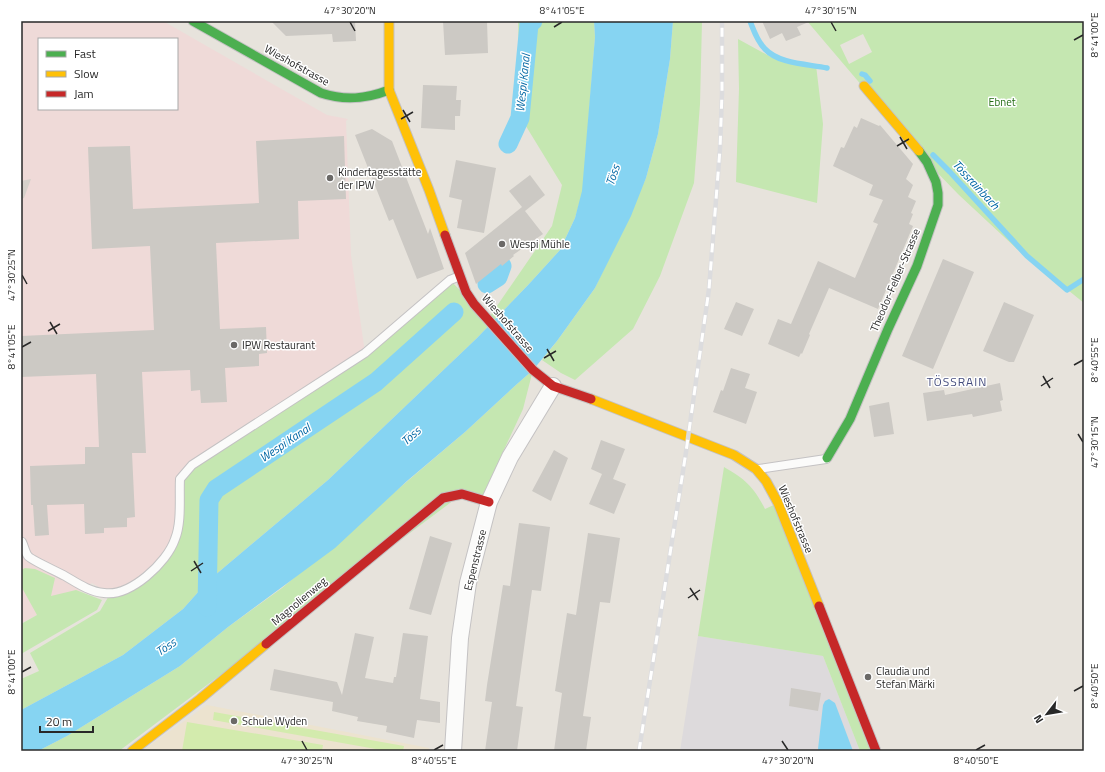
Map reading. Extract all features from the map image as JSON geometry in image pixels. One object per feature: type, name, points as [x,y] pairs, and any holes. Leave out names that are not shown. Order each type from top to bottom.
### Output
[{"type":"street","name":"Wieshofstrasse","points":[[193,21],[321,93],[334,98],[348,100],[376,96],[389,90],[429,190],[466,292],[474,304],[533,370],[553,386],[580,395],[734,455],[749,463],[756,469],[768,485],[778,503],[876,751]]},
{"type":"street","points":[[389,21],[389,90]]},
{"type":"street","name":"Theodor-Felber-Strasse","points":[[827,458],[850,419],[888,329],[917,266],[938,205],[938,195],[935,181],[925,160],[917,148],[864,86]]},
{"type":"street","name":"Espenstrasse","points":[[453,751],[460,638],[468,583],[489,502],[510,457],[553,386]]},
{"type":"street","name":"Magnolienweg","points":[[132,751],[200,699],[443,498],[462,494],[489,502]]},
{"type":"lane","name":"Theodor-Felber-Strasse","points":[[857,78],[864,86]]},
{"type":"lane","points":[[22,542],[28,556],[89,589],[110,594],[128,588],[149,575],[165,558],[176,539],[179,516],[180,479],[192,465],[365,353],[450,280],[460,276]]},
{"type":"lane","points":[[756,469],[827,458]]},
{"type":"shaded area","points":[[21,21],[163,21],[327,115],[348,119],[346,121],[351,255],[365,353],[175,539],[149,575],[110,594],[92,583],[59,604],[21,623]]},
{"type":"shaded area","points":[[31,179],[24,198],[21,199],[21,181]]},
{"type":"shaded area","points":[[698,636],[823,656],[860,751],[680,751]]},
{"type":"shaded area","name":"Schule Wyden","points":[[207,705],[429,748],[429,751],[142,751]]},
{"type":"green space","points":[[518,21],[594,21],[595,37],[583,191],[575,218],[560,250],[477,338],[328,480],[208,581],[183,609],[123,655],[21,710],[21,679],[39,671],[30,653],[100,611],[110,594],[149,575],[175,539],[180,479],[192,465],[365,353],[450,280],[488,319],[552,226],[562,185],[521,118]]},
{"type":"green space","points":[[673,21],[702,21],[700,104],[694,183],[660,276],[633,329],[575,380],[561,373],[542,360],[595,288],[646,178],[658,134],[670,59]]},
{"type":"green space","name":"Ebnet","points":[[807,21],[1084,21],[1084,303],[1017,249],[959,195],[925,160]],"holes":[[[863,34],[872,52],[849,64],[840,45]]]},
{"type":"green space","points":[[738,39],[771,57],[816,65],[823,124],[817,203],[736,182],[739,89]]},
{"type":"green space","points":[[533,370],[523,409],[481,499],[462,494],[119,751],[38,751],[67,736],[180,666],[228,627],[282,588],[465,432]]},
{"type":"green space","points":[[724,467],[738,476],[753,489],[765,509],[778,503],[876,751],[860,751],[823,656],[698,636]]},
{"type":"green space","points":[[25,568],[35,569],[55,578],[51,596],[76,590],[102,600],[97,610],[21,654],[21,624],[37,615],[21,586],[21,570]]},
{"type":"green space","points":[[214,712],[404,746],[403,751],[387,751],[213,720]]},
{"type":"green space","points":[[187,722],[323,745],[322,751],[182,751]]},
{"type":"water","name":"Töss","points":[[594,21],[673,21],[670,59],[658,134],[646,178],[631,216],[595,288],[557,341],[533,370],[465,432],[407,481],[335,548],[228,627],[180,666],[67,736],[38,751],[21,751],[21,710],[123,655],[183,609],[208,581],[328,480],[477,338],[560,250],[575,218],[582,191],[595,37]]},
{"type":"water","points":[[829,699],[835,703],[853,751],[820,751],[818,749],[823,705],[825,701]]},
{"type":"building","points":[[271,21],[355,21],[356,41],[333,42],[332,34],[286,36]]},
{"type":"building","points":[[443,21],[487,21],[488,53],[445,55]]},
{"type":"building","points":[[762,21],[811,21],[797,27],[801,35],[786,41],[782,33],[770,39]]},
{"type":"building","points":[[423,85],[457,86],[456,100],[461,100],[460,116],[455,116],[455,130],[421,128]]},
{"type":"building","points":[[861,118],[879,126],[880,125],[913,164],[906,179],[913,185],[908,197],[916,201],[911,213],[913,214],[909,224],[913,226],[878,309],[829,288],[802,354],[801,353],[799,357],[768,344],[778,319],[791,324],[818,261],[855,278],[878,224],[873,222],[883,200],[869,195],[873,185],[833,166],[841,147],[844,148],[854,126],[857,128]]},
{"type":"building","points":[[372,129],[392,141],[428,234],[430,228],[444,269],[417,279],[393,219],[389,221],[355,135]]},
{"type":"building","points":[[344,136],[346,199],[298,201],[299,239],[216,243],[220,329],[266,327],[267,353],[259,354],[259,366],[225,368],[227,402],[201,403],[200,390],[191,391],[190,370],[142,372],[146,453],[132,453],[135,517],[127,518],[127,527],[104,528],[104,533],[85,534],[84,504],[47,505],[49,535],[35,536],[33,505],[31,505],[30,466],[85,464],[85,447],[99,447],[96,374],[21,377],[21,336],[154,330],[150,246],[92,249],[88,147],[130,146],[133,209],[259,203],[256,141]]},
{"type":"building","points":[[456,160],[496,168],[484,233],[457,228],[462,200],[449,197]]},
{"type":"building","name":"Wespi Mühle","points":[[530,175],[545,195],[525,211],[543,234],[476,284],[465,253],[522,207],[509,191]]},
{"type":"building","points":[[943,259],[974,272],[933,369],[902,356]]},
{"type":"building","points":[[736,302],[754,309],[742,336],[724,329]]},
{"type":"building","points":[[1004,302],[1034,315],[1014,362],[1009,362],[983,351]]},
{"type":"building","points":[[731,368],[750,374],[745,388],[757,392],[746,424],[713,412],[721,390],[723,391]]},
{"type":"building","points":[[1000,383],[1003,400],[1000,401],[1002,411],[973,417],[972,414],[927,421],[923,393],[944,390],[945,395]]},
{"type":"building","points":[[889,402],[894,434],[874,437],[869,406]]},
{"type":"building","points":[[601,440],[625,449],[613,479],[626,484],[614,514],[589,504],[602,474],[591,469]]},
{"type":"building","points":[[554,450],[568,458],[551,501],[532,491]]},
{"type":"building","points":[[519,523],[550,527],[541,591],[532,590],[516,706],[523,707],[517,751],[485,751],[492,702],[485,701],[487,685],[503,585],[510,586]]},
{"type":"building","points":[[588,533],[620,538],[610,603],[600,602],[583,716],[591,717],[586,751],[554,751],[562,693],[555,691],[567,613],[576,615]]},
{"type":"building","points":[[430,536],[452,543],[431,615],[409,609]]},
{"type":"building","points":[[355,633],[374,637],[365,678],[393,683],[394,677],[396,677],[403,633],[428,636],[420,699],[440,702],[440,723],[417,720],[414,738],[386,732],[387,726],[357,721],[358,717],[332,711],[333,702],[270,690],[274,669],[337,682],[342,695]]},
{"type":"building","points":[[791,688],[821,693],[818,711],[789,706]]},
{"type":"waterway","name":"Wespi Kanal","points":[[508,144],[520,118],[529,24],[533,21]]},
{"type":"waterway","name":"Tössrainbach","points":[[750,21],[760,43],[771,54],[785,61],[827,68]]},
{"type":"waterway","name":"Tössrainbach","points":[[862,74],[865,75],[870,81]]},
{"type":"waterway","name":"Tössrainbach","points":[[933,155],[1027,256],[1067,290],[1084,279]]},
{"type":"waterway","name":"Wespi Kanal","points":[[487,284],[498,277],[502,266]]},
{"type":"waterway","name":"Wespi Kanal","points":[[207,607],[209,500],[216,489],[376,382],[454,312]]},
{"type":"railway","points":[[639,751],[686,452],[709,289],[720,149],[722,21]]},
{"type":"traffic: fast","points":[[193,21],[321,93],[330,96],[355,98],[389,90]]},
{"type":"traffic: fast","points":[[827,458],[850,419],[888,329],[917,266],[938,205],[936,182],[927,162],[919,151]]},
{"type":"traffic: slow","points":[[389,21],[389,90],[429,190],[445,235]]},
{"type":"traffic: slow","points":[[864,86],[919,151]]},
{"type":"traffic: slow","points":[[591,399],[734,455],[756,469],[766,481],[778,503],[819,606]]},
{"type":"traffic: slow","points":[[132,751],[200,699],[266,644]]},
{"type":"traffic: jam","points":[[445,235],[466,292],[474,304],[533,370],[553,386],[591,399]]},
{"type":"traffic: jam","points":[[266,644],[443,498],[462,494],[489,502]]},
{"type":"traffic: jam","points":[[819,606],[876,751]]},
{"type":"place","name":"Kindertagesstätte der IPW","points":[[330,178]]},
{"type":"place","name":"Wespi Mühle","points":[[502,244]]},
{"type":"place","name":"IPW Restaurant","points":[[234,345]]},
{"type":"place","name":"Claudia und Stefan Märki","points":[[868,677]]},
{"type":"place","name":"Schule Wyden","points":[[234,721]]},
{"type":"district","name":"TÖSSRAIN","points":[[957,382]]}]
